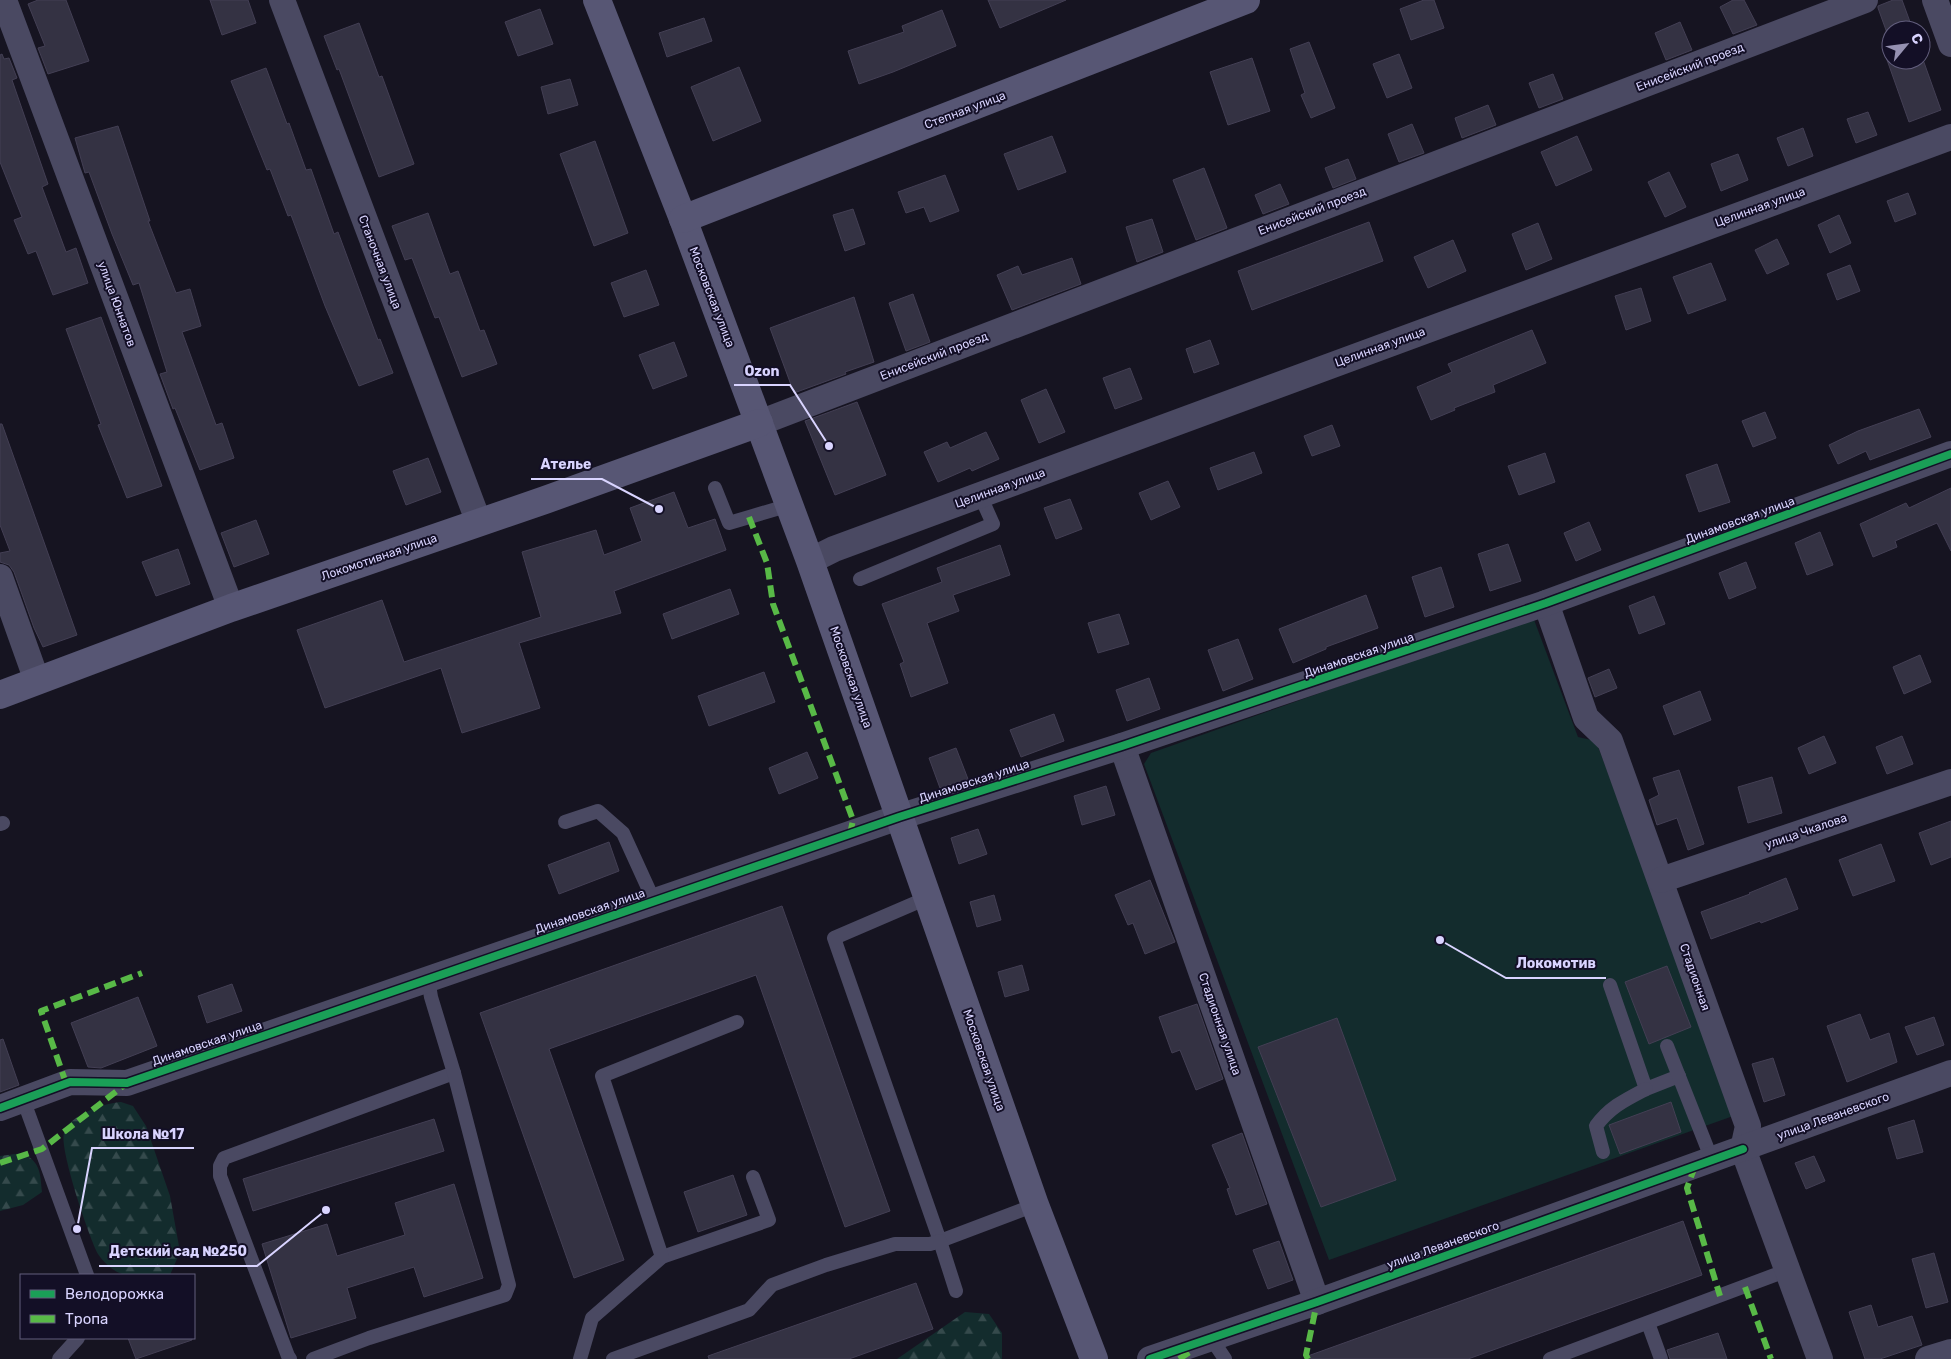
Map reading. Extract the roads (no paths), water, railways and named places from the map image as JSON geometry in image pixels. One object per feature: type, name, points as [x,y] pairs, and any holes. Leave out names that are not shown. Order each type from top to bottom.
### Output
[{"type":"street","name":"улица Юннатов","points":[[4,0],[230,608]]},
{"type":"street","name":"Станочная улица","points":[[282,0],[479,523]]},
{"type":"street","name":"Московская улица","points":[[597,0],[790,505],[1035,1205],[1094,1359]]},
{"type":"street","name":"Степная улица","points":[[682,219],[1246,0]]},
{"type":"street","name":"Енисейский проезд","points":[[759,423],[1865,0]]},
{"type":"street","points":[[1941,3],[1951,44]]},
{"type":"street","name":"Целинная улица","points":[[810,560],[834,549],[1951,136]]},
{"type":"street","name":"Локомотивная улица","points":[[0,695],[230,608],[479,523],[759,423]]},
{"type":"street","name":"Динамовская улица","points":[[12,1103],[70,1082],[127,1083],[899,817],[1122,746],[1546,603],[1951,454]]},
{"type":"street","points":[[0,577],[37,681]]},
{"type":"street","name":"Стадионная","points":[[1546,603],[1586,718],[1610,741],[1661,880],[1748,1126],[1743,1148]]},
{"type":"street","name":"Стадионная улица","points":[[1122,746],[1317,1302]]},
{"type":"street","name":"улица Чкалова","points":[[1661,880],[1951,782]]},
{"type":"street","name":"улица Леваневского","points":[[1150,1359],[1218,1349],[1317,1302],[1951,1073]]},
{"type":"street","points":[[1743,1148],[1820,1359]]},
{"type":"street","points":[[1928,1359],[1951,1352]]},
{"type":"lane","points":[[715,488],[728,523],[790,505]]},
{"type":"lane","points":[[860,579],[993,524],[980,495]]},
{"type":"lane","points":[[565,822],[598,811],[623,833],[654,901]]},
{"type":"lane","points":[[927,898],[834,938],[956,1291]]},
{"type":"lane","points":[[313,1359],[369,1338],[505,1295],[509,1285],[454,1073],[431,997],[428,979]]},
{"type":"lane","points":[[1610,985],[1646,1089]]},
{"type":"lane","points":[[662,1257],[602,1076],[737,1022]]},
{"type":"lane","points":[[1667,1046],[1712,1160]]},
{"type":"lane","points":[[290,1359],[220,1176],[220,1166],[224,1158],[454,1073]]},
{"type":"lane","points":[[1603,1152],[1596,1126],[1606,1113],[1618,1104],[1646,1089],[1679,1076]]},
{"type":"lane","points":[[12,1103],[87,1274]]},
{"type":"lane","points":[[580,1359],[592,1318],[662,1257],[769,1220],[753,1177]]},
{"type":"lane","points":[[613,1359],[748,1310],[772,1285],[826,1265],[895,1244],[930,1244],[1035,1205]]},
{"type":"lane","points":[[1550,1359],[1788,1270]]},
{"type":"lane","points":[[1648,1323],[1661,1359]]},
{"type":"lane","points":[[59,1359],[77,1339]]},
{"type":"place","name":"Ozon","points":[[829,446]]},
{"type":"place","name":"Ателье","points":[[659,509]]},
{"type":"place","name":"Локомотив","points":[[1440,940]]},
{"type":"place","name":"Детский сад №250","points":[[326,1210]]},
{"type":"place","name":"Школа №17","points":[[77,1229]]}]
